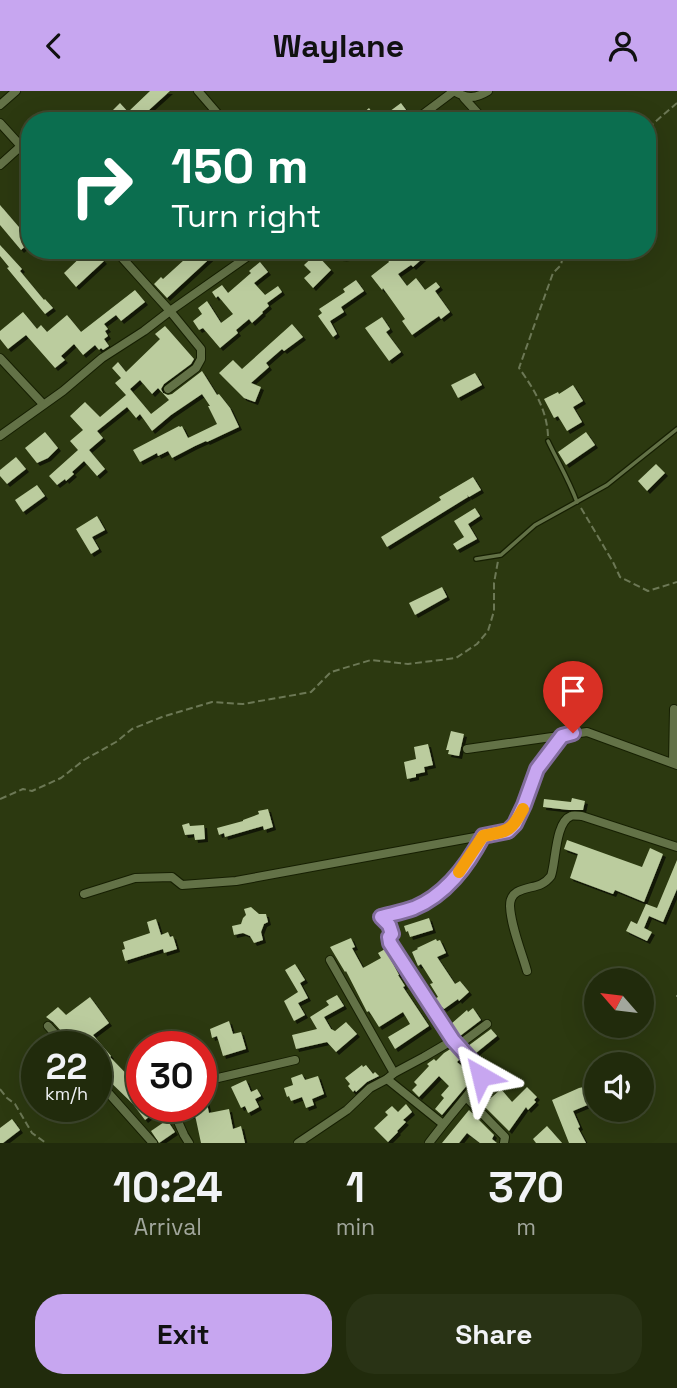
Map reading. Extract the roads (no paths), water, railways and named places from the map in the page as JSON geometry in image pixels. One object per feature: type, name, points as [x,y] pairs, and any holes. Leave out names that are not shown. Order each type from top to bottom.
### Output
[{"type":"street","points":[[0,105],[16,91]]},
{"type":"street","points":[[457,93],[473,98],[488,91]]},
{"type":"street","points":[[203,93],[217,112]]},
{"type":"street","points":[[428,112],[457,93]]},
{"type":"street","points":[[457,93],[476,112]]},
{"type":"street","points":[[0,123],[21,145]]},
{"type":"street","points":[[0,165],[21,147]]},
{"type":"street","points":[[123,259],[198,343],[202,353],[196,368],[168,389]]},
{"type":"street","points":[[0,436],[73,383],[102,358],[244,259]]},
{"type":"street","points":[[0,358],[43,404]]},
{"type":"street","points":[[467,750],[580,731],[675,764],[674,709]]},
{"type":"street","points":[[85,894],[135,878],[172,877],[182,885],[236,881],[508,831],[515,824],[524,805],[537,769],[562,736]]},
{"type":"street","points":[[527,971],[514,926],[511,898],[516,892],[539,886],[551,876],[560,830],[567,818],[582,816],[677,847]]},
{"type":"street","points":[[429,1143],[467,1097],[481,1074],[453,1040],[390,943],[389,937],[392,934],[389,925],[381,917],[425,902],[447,886],[466,864],[483,836]]},
{"type":"street","points":[[330,960],[390,1076],[443,1124]]},
{"type":"street","points":[[453,1040],[460,1044],[488,1024]]},
{"type":"street","points":[[48,1026],[53,1031]]},
{"type":"street","points":[[299,1143],[347,1110],[370,1088],[453,1040]]},
{"type":"street","points":[[217,1078],[295,1061]]},
{"type":"street","points":[[112,1097],[153,1143]]},
{"type":"street","points":[[467,1097],[505,1137],[504,1143]]},
{"type":"street","points":[[178,1122],[189,1143]]},
{"type":"lane","points":[[475,559],[501,555],[543,520],[607,485],[677,429]]},
{"type":"lane","points":[[548,441],[568,477],[577,502]]}]
